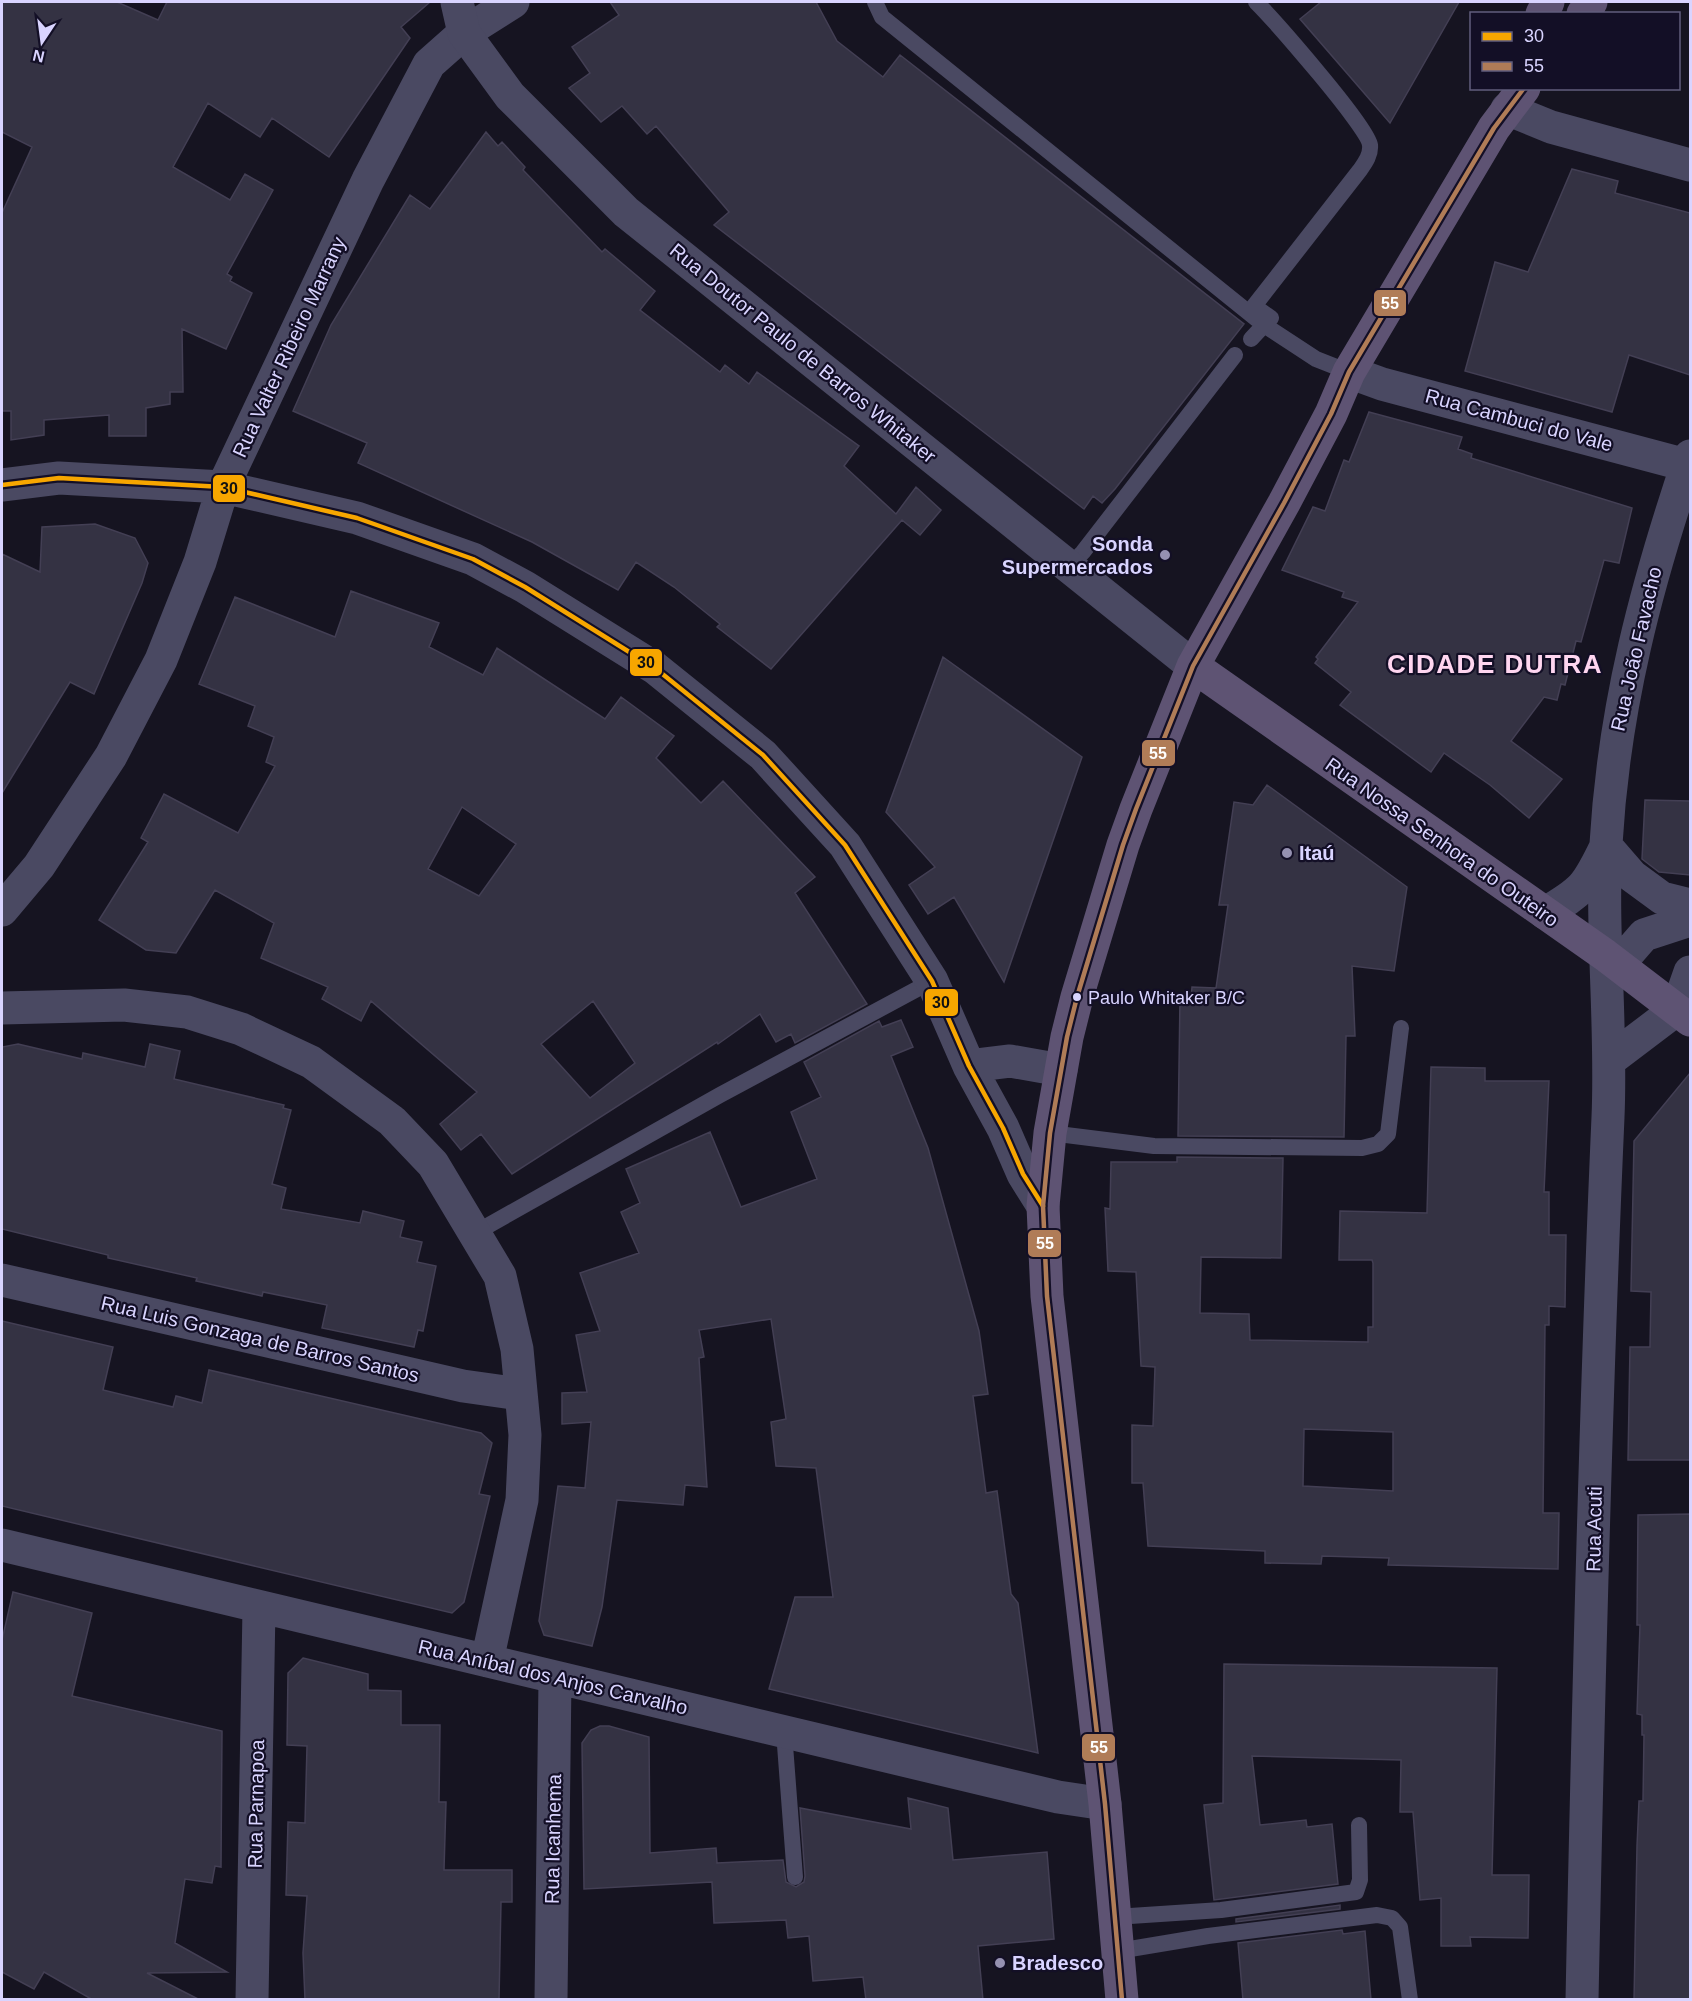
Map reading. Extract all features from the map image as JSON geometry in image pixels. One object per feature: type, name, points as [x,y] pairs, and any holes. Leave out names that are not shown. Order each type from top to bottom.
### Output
[{"type":"main road","points":[[1122,2000],[1105,1804],[1047,1296],[1044,1206],[1050,1133],[1061,1070],[1077,997],[1123,844],[1193,666],[1279,513],[1331,414],[1352,368],[1515,95]]},
{"type":"main road","name":"Rua Nossa Senhora do Outeiro","points":[[1193,666],[1612,960],[1684,1014]]},
{"type":"street","name":"Rua Doutor Paulo de Barros Whitaker","points":[[457,2],[464,33],[510,96],[626,212],[1193,666]]},
{"type":"street","name":"Rua Valter Ribeiro Marrany","points":[[2,910],[39,866],[111,756],[161,660],[200,562],[223,487],[373,169],[429,64],[464,33],[513,2]]},
{"type":"street","points":[[1515,95],[1551,127],[1690,165]]},
{"type":"street","name":"Rua Cambuci do Vale","points":[[1352,368],[1382,384],[1690,462]]},
{"type":"street","name":"Rua João Favacho","points":[[1612,960],[1606,846],[1618,723],[1631,653],[1652,573],[1690,462]]},
{"type":"street","points":[[2,485],[59,478],[223,487],[357,518],[473,559],[525,587],[655,668],[763,754],[845,845],[932,981],[969,1066],[1003,1128],[1023,1174],[1044,1206]]},
{"type":"street","points":[[1606,846],[1632,876],[1662,898],[1690,905]]},
{"type":"street","name":"Rua João Favacho","points":[[1545,913],[1570,899],[1588,883],[1606,846]]},
{"type":"street","points":[[1612,960],[1644,935],[1690,920]]},
{"type":"street","name":"Rua Acuti","points":[[1582,2000],[1598,1348],[1611,1059],[1612,960]]},
{"type":"street","points":[[1611,1059],[1684,1014],[1690,972]]},
{"type":"street","points":[[2,1008],[124,1005],[187,1012],[241,1029],[311,1062],[392,1121],[433,1164],[500,1276],[517,1349],[525,1435],[522,1500],[487,1661]]},
{"type":"street","points":[[969,1066],[1010,1061],[1061,1070]]},
{"type":"street","name":"Rua Luis Gonzaga de Barros Santos","points":[[2,1280],[463,1386],[520,1394]]},
{"type":"street","name":"Rua Aníbal dos Anjos Carvalho","points":[[2,1545],[555,1679],[1058,1797],[1105,1804]]},
{"type":"street","name":"Rua Parnapoa","points":[[252,2000],[259,1608]]},
{"type":"street","name":"Rua Icanhema","points":[[550,2000],[555,1679]]},
{"type":"lane","points":[[875,2],[882,17],[1264,325],[1316,359],[1352,368]]},
{"type":"lane","points":[[1256,2],[1332,90],[1364,132],[1370,145],[1368,158],[1360,170],[1254,306],[1320,351],[1352,368]]},
{"type":"lane","points":[[1251,339],[1264,325]]},
{"type":"lane","points":[[1068,568],[1083,552],[1235,356]]},
{"type":"lane","points":[[475,1233],[730,1089],[932,981]]},
{"type":"lane","points":[[1050,1133],[1154,1146],[1362,1149],[1378,1144],[1388,1134],[1401,1028]]},
{"type":"lane","points":[[784,1732],[795,1877]]},
{"type":"lane","points":[[1115,1917],[1221,1910],[1356,1892],[1360,1880],[1359,1825]]},
{"type":"lane","points":[[1118,1952],[1228,1933],[1377,1915],[1392,1918],[1400,1927],[1410,2000]]},
{"type":"building","points":[[2,2],[117,2],[158,20],[167,2],[430,2],[401,27],[410,38],[329,157],[272,118],[260,137],[208,103],[173,167],[230,200],[245,174],[273,190],[227,274],[232,277],[230,281],[252,293],[226,349],[182,329],[183,392],[170,392],[170,404],[146,408],[146,436],[109,436],[109,415],[44,420],[44,435],[11,440],[11,411],[2,411],[2,213],[32,147],[2,132]]},
{"type":"building","points":[[610,2],[816,2],[837,41],[883,77],[900,55],[1244,324],[1115,489],[1102,503],[1093,496],[1084,509],[714,225],[729,212],[656,126],[647,134],[622,106],[601,122],[569,88],[590,73],[572,47],[619,15]]},
{"type":"building","points":[[1321,2],[1459,2],[1390,123],[1300,19]]},
{"type":"building","points":[[486,132],[498,146],[502,142],[525,167],[523,170],[602,252],[605,249],[655,291],[640,310],[720,372],[725,365],[749,384],[757,372],[859,446],[844,466],[896,514],[916,487],[941,510],[920,535],[902,520],[771,669],[717,627],[720,624],[674,587],[636,562],[618,590],[532,542],[358,463],[367,443],[293,411],[331,325],[410,195],[430,209]]},
{"type":"building","points":[[1572,169],[1618,181],[1615,193],[1690,213],[1690,375],[1629,355],[1612,412],[1465,371],[1495,262],[1528,272]]},
{"type":"building","points":[[1369,412],[1462,437],[1458,449],[1472,454],[1471,458],[1632,508],[1619,563],[1604,560],[1581,642],[1576,641],[1565,685],[1561,684],[1557,700],[1544,697],[1511,741],[1562,779],[1529,818],[1490,785],[1444,753],[1431,772],[1340,705],[1351,692],[1315,663],[1318,659],[1316,657],[1358,602],[1342,597],[1344,592],[1282,570],[1313,507],[1325,511],[1344,460],[1349,462]]},
{"type":"building","points":[[95,524],[135,538],[148,563],[142,583],[94,694],[70,682],[2,793],[2,554],[40,572],[42,527]]},
{"type":"building","points":[[351,591],[439,623],[429,647],[483,675],[497,648],[605,719],[621,697],[674,736],[656,758],[701,803],[723,781],[815,877],[795,893],[867,1004],[795,1043],[791,1034],[776,1042],[760,1014],[718,1044],[717,1042],[512,1174],[481,1134],[461,1150],[440,1124],[477,1092],[371,1001],[361,1021],[322,999],[328,987],[261,958],[274,923],[215,890],[176,953],[146,950],[99,920],[148,842],[141,838],[164,794],[238,833],[275,766],[266,762],[274,737],[248,726],[255,706],[199,684],[235,597],[335,637]],"holes":[[[462,807],[516,844],[479,896],[428,869]],[[593,1001],[635,1063],[590,1098],[541,1044]]]},
{"type":"building","points":[[943,657],[1082,757],[1004,982],[954,897],[928,914],[909,885],[935,867],[886,812]]},
{"type":"building","points":[[1267,785],[1407,887],[1394,971],[1352,966],[1355,1036],[1346,1036],[1344,1137],[1178,1136],[1180,998],[1191,998],[1192,987],[1216,988],[1228,905],[1219,905],[1234,802],[1253,805]]},
{"type":"building","points":[[1645,800],[1690,801],[1690,875],[1659,872],[1642,859]]},
{"type":"building","points":[[901,1020],[913,1047],[891,1056],[928,1148],[979,1331],[988,1394],[973,1396],[986,1493],[997,1491],[1011,1594],[1018,1603],[1038,1753],[769,1689],[795,1597],[833,1597],[816,1468],[776,1466],[771,1422],[786,1419],[771,1319],[699,1330],[704,1357],[699,1358],[707,1487],[685,1485],[683,1505],[617,1500],[602,1607],[592,1646],[544,1635],[539,1621],[558,1486],[585,1488],[591,1422],[562,1424],[562,1393],[587,1392],[576,1335],[600,1331],[580,1273],[639,1253],[621,1212],[640,1203],[626,1169],[710,1132],[741,1207],[817,1179],[791,1112],[821,1097],[804,1062],[879,1021],[882,1027]]},
{"type":"building","points":[[18,1044],[82,1059],[83,1053],[145,1067],[150,1044],[180,1051],[174,1079],[284,1105],[283,1108],[291,1110],[272,1184],[286,1188],[281,1209],[360,1223],[363,1211],[404,1221],[400,1237],[422,1242],[417,1262],[436,1266],[423,1331],[418,1330],[414,1347],[322,1328],[327,1305],[263,1292],[262,1296],[196,1281],[197,1278],[108,1258],[108,1255],[2,1229],[2,1047]]},
{"type":"building","points":[[1431,1067],[1485,1068],[1485,1081],[1549,1081],[1544,1192],[1549,1192],[1549,1235],[1566,1235],[1565,1307],[1549,1306],[1549,1325],[1545,1325],[1543,1513],[1559,1513],[1558,1569],[1388,1565],[1389,1558],[1322,1556],[1321,1564],[1265,1563],[1265,1551],[1148,1546],[1143,1483],[1132,1483],[1132,1425],[1153,1426],[1155,1367],[1141,1366],[1136,1272],[1108,1271],[1105,1208],[1110,1209],[1111,1162],[1177,1162],[1177,1157],[1283,1158],[1281,1258],[1201,1257],[1200,1313],[1249,1314],[1250,1340],[1368,1342],[1368,1327],[1373,1327],[1373,1263],[1372,1260],[1339,1260],[1340,1211],[1427,1213]],"holes":[[[1304,1429],[1393,1432],[1393,1491],[1303,1486]]]},
{"type":"building","points":[[1690,1073],[1690,1460],[1628,1460],[1630,1347],[1650,1347],[1651,1292],[1631,1291],[1634,1141]]},
{"type":"building","points":[[2,1321],[113,1347],[103,1390],[173,1407],[176,1396],[202,1403],[209,1370],[481,1433],[492,1443],[479,1494],[490,1496],[464,1602],[452,1613],[2,1506]]},
{"type":"building","points":[[1690,1514],[1690,2000],[1634,2000],[1637,1846],[1639,1801],[1643,1801],[1644,1735],[1642,1735],[1642,1715],[1637,1714],[1640,1625],[1637,1625],[1638,1515]]},
{"type":"building","points":[[13,1592],[92,1613],[72,1696],[222,1731],[221,1867],[215,1866],[212,1883],[185,1879],[175,1943],[227,1972],[147,1973],[200,2000],[93,2000],[44,1972],[34,1989],[2,1972],[2,1640]]},
{"type":"building","points":[[303,1658],[368,1674],[368,1690],[401,1691],[401,1725],[440,1725],[439,1802],[446,1802],[444,1870],[512,1870],[512,1902],[501,1902],[499,2000],[305,2000],[303,1953],[307,1896],[286,1895],[288,1822],[305,1823],[307,1746],[287,1745],[288,1673]]},
{"type":"building","points":[[1224,1664],[1497,1668],[1492,1875],[1529,1875],[1528,1938],[1470,1937],[1471,1946],[1441,1946],[1441,1898],[1420,1900],[1413,1812],[1400,1812],[1401,1760],[1252,1756],[1260,1825],[1306,1820],[1307,1827],[1332,1824],[1338,1884],[1214,1900],[1204,1805],[1223,1803]]},
{"type":"building","points":[[600,1726],[609,1726],[649,1737],[650,1853],[716,1848],[717,1863],[783,1860],[786,1882],[796,1887],[804,1882],[805,1876],[800,1808],[911,1829],[908,1798],[948,1808],[953,1860],[1047,1852],[1054,1939],[978,1946],[983,2000],[866,2000],[863,1977],[813,1981],[809,1936],[788,1938],[786,1920],[714,1923],[712,1882],[584,1889],[582,1743],[591,1730]]},
{"type":"building","points":[[1340,1905],[1340,1909],[1236,1922],[1236,1919]]},
{"type":"building","points":[[1342,1930],[1343,1934],[1365,1931],[1371,2000],[1243,2000],[1238,1943]]},
{"type":"transit line","name":"55","points":[[1122,2000],[1105,1804],[1047,1296],[1043,1206],[1050,1133],[1067,1037],[1123,845],[1193,666],[1284,503],[1331,414],[1349,372],[1494,128],[1522,90]]},
{"type":"transit line","name":"30","points":[[2,485],[59,478],[223,487],[357,518],[473,559],[525,587],[655,668],[763,755],[845,845],[932,981],[969,1066],[1003,1128],[1023,1174],[1043,1206]]},
{"type":"place","name":"Sonda Supermercados","points":[[1165,555]]},
{"type":"place","name":"Itaú","points":[[1287,853]]},
{"type":"place","name":"Paulo Whitaker B/C","points":[[1077,997]]},
{"type":"place","name":"Bradesco","points":[[1000,1963]]},
{"type":"district","name":"CIDADE DUTRA","points":[[1495,664]]}]
